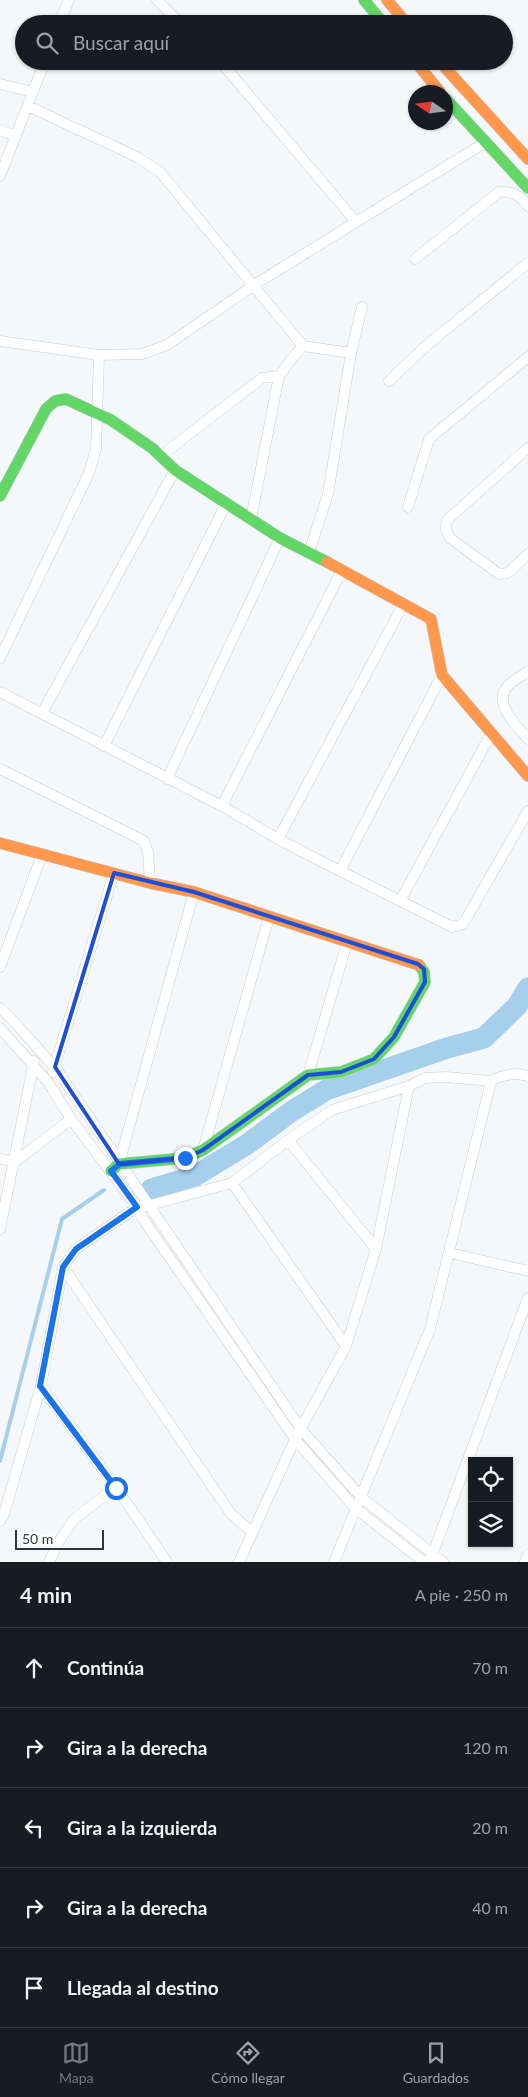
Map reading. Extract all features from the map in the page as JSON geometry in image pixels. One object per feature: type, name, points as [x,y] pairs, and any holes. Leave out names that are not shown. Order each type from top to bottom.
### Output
[{"type":"street","points":[[63,15],[69,0]]},
{"type":"street","points":[[157,0],[172,15]]},
{"type":"street","points":[[364,0],[376,15]]},
{"type":"street","points":[[387,0],[400,15]]},
{"type":"street","points":[[0,176],[41,70]]},
{"type":"street","points":[[228,70],[356,222]]},
{"type":"street","points":[[422,70],[434,85]]},
{"type":"street","points":[[447,70],[528,159]]},
{"type":"street","points":[[0,84],[33,92]]},
{"type":"street","points":[[28,106],[137,157],[160,172],[303,346],[351,353]]},
{"type":"street","points":[[453,107],[528,188]]},
{"type":"street","points":[[0,130],[15,136]]},
{"type":"street","points":[[1,342],[98,355],[142,354],[167,345],[254,285],[486,142]]},
{"type":"street","points":[[415,259],[499,192],[510,192],[522,198],[528,206]]},
{"type":"street","points":[[389,381],[427,345],[528,263]]},
{"type":"street","points":[[309,552],[328,494],[351,353],[362,307]]},
{"type":"street","points":[[251,519],[279,376],[303,346]]},
{"type":"street","points":[[0,658],[89,473],[96,449],[98,355]]},
{"type":"street","points":[[408,507],[429,439],[528,357]]},
{"type":"street","points":[[162,455],[262,378],[279,376]]},
{"type":"street","points":[[0,496],[51,403],[55,400],[66,399],[97,412],[162,455],[175,470],[280,538],[431,619],[442,676],[528,776]]},
{"type":"street","points":[[528,448],[447,520],[445,527],[450,538],[499,574],[508,574],[528,554]]},
{"type":"street","points":[[42,713],[175,470]]},
{"type":"street","points":[[104,746],[226,504]]},
{"type":"street","points":[[167,779],[280,538]]},
{"type":"street","points":[[222,806],[342,570]]},
{"type":"street","points":[[278,839],[403,605]]},
{"type":"street","points":[[528,671],[506,688],[504,695],[507,713],[528,738]]},
{"type":"street","points":[[340,871],[442,676]]},
{"type":"street","points":[[0,692],[222,806],[278,839],[452,927],[463,924],[528,811]]},
{"type":"street","points":[[400,901],[491,734]]},
{"type":"street","points":[[0,769],[144,841],[148,852],[150,883]]},
{"type":"street","points":[[0,843],[150,883],[194,892],[347,943],[418,964],[424,969],[425,982],[394,1037],[374,1059],[341,1072],[308,1075],[203,1150],[185,1158],[115,1167]]},
{"type":"street","points":[[0,967],[42,855]]},
{"type":"street","points":[[48,1082],[55,1067],[114,873]]},
{"type":"street","points":[[115,1167],[194,892]]},
{"type":"street","points":[[203,1150],[269,917]]},
{"type":"street","points":[[308,1075],[347,943]]},
{"type":"street","points":[[0,1008],[14,1020],[39,1051],[55,1067],[115,1167],[143,1219],[295,1440],[355,1508],[424,1562]]},
{"type":"street","points":[[0,1028],[48,1082],[71,1119],[150,1205],[301,1429],[361,1497],[431,1559],[443,1562]]},
{"type":"street","points":[[0,1229],[15,1162],[33,1064],[39,1051]]},
{"type":"street","points":[[0,1521],[4,1514],[40,1386],[63,1267],[76,1249],[137,1207],[232,1183],[288,1140],[332,1110],[409,1086],[425,1078],[446,1077],[491,1081],[500,1076],[520,1073],[528,1076]]},
{"type":"street","points":[[334,1562],[430,1329],[491,1081]]},
{"type":"street","points":[[239,1562],[295,1440],[346,1346],[376,1249],[409,1086]]},
{"type":"street","points":[[0,1159],[15,1162],[71,1119]]},
{"type":"street","points":[[288,1140],[376,1249]]},
{"type":"street","points":[[232,1183],[346,1346]]},
{"type":"street","points":[[450,1252],[528,1271]]},
{"type":"street","points":[[63,1267],[231,1514],[252,1532]]},
{"type":"street","points":[[431,1559],[528,1298]]},
{"type":"street","points":[[40,1386],[116,1488],[167,1562]]},
{"type":"street","points":[[49,1562],[58,1543],[74,1519],[116,1488]]},
{"type":"street","points":[[525,1562],[528,1555]]},
{"type":"highlighted area","points":[[114,873],[194,892],[418,964],[424,969],[425,982],[394,1037],[374,1059],[341,1072],[308,1075],[203,1150],[185,1158],[119,1164],[55,1067]]},
{"type":"waterway","points":[[151,1189],[195,1176],[246,1145],[292,1111],[326,1090],[447,1048],[484,1038],[517,1006],[528,988]]},
{"type":"waterway","points":[[0,1461],[62,1219],[104,1190]]},
{"type":"traffic: fast","points":[[364,0],[376,15]]},
{"type":"traffic: fast","points":[[453,107],[528,188]]},
{"type":"traffic: fast","points":[[0,496],[46,409],[55,401],[66,399],[111,420],[152,448],[175,470],[280,538],[327,562]]},
{"type":"traffic: fast","points":[[111,1171],[119,1164],[185,1158],[203,1150],[308,1075],[341,1072],[374,1059],[394,1037],[425,982],[424,972],[419,965]]},
{"type":"traffic: slow","points":[[387,0],[400,15]]},
{"type":"traffic: slow","points":[[422,70],[434,85]]},
{"type":"traffic: slow","points":[[447,70],[528,159]]},
{"type":"traffic: slow","points":[[327,562],[431,619],[442,675],[528,776]]},
{"type":"traffic: slow","points":[[0,843],[150,883],[194,892],[419,965]]},
{"type":"route","points":[[116,1488],[40,1386],[63,1267],[76,1249],[137,1207],[111,1171],[120,1164],[185,1158]]}]
